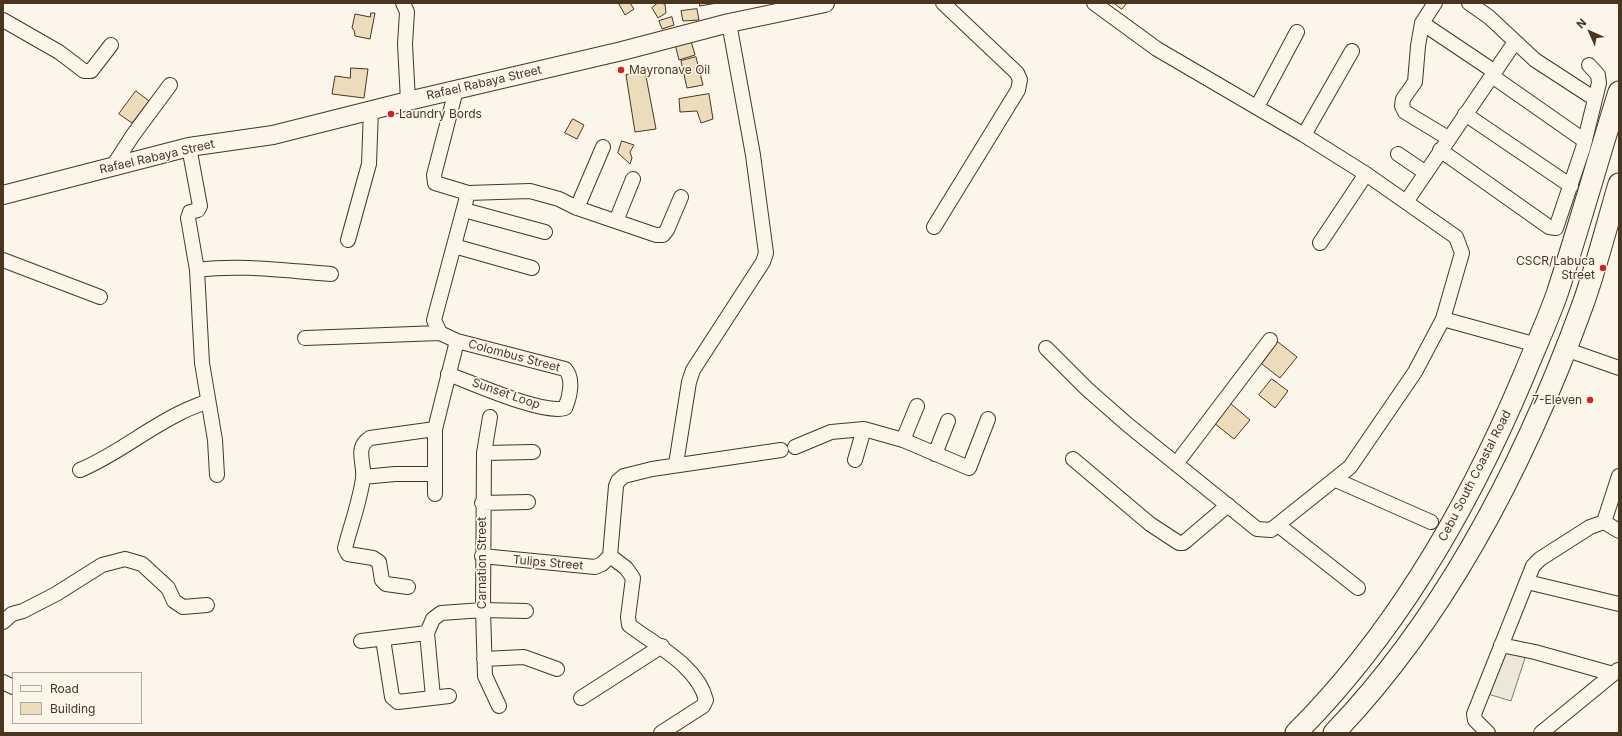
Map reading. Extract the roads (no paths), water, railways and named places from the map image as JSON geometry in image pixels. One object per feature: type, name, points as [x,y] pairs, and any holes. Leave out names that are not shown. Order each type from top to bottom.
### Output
[{"type":"highway","name":"Cebu South Coastal Road","points":[[1296,733],[1321,708],[1393,618],[1416,584],[1448,530],[1500,433],[1537,345],[1556,294],[1619,92]]},
{"type":"highway","points":[[1334,733],[1373,689],[1413,638],[1474,542],[1525,443],[1584,303],[1619,184]]},
{"type":"main road","name":"Rafael Rabaya Street","points":[[3,195],[188,148],[274,134],[408,100],[622,52],[729,23],[825,3]]},
{"type":"street","points":[[403,3],[407,12],[405,44],[408,100]]},
{"type":"street","points":[[934,227],[1018,90],[1020,80],[1017,73],[943,3]]},
{"type":"street","points":[[1046,348],[1087,389],[1128,425],[1257,529],[1266,531],[1278,525],[1336,480],[1350,467],[1415,372],[1444,319],[1462,253],[1456,237],[1366,174],[1257,107],[1157,50],[1094,3]]},
{"type":"street","points":[[1435,3],[1422,23],[1418,46],[1415,82],[1403,99],[1402,106],[1405,112],[1448,138]]},
{"type":"street","points":[[1469,3],[1489,17],[1535,60],[1595,99]]},
{"type":"street","points":[[3,20],[59,52],[84,71],[91,71],[111,46]]},
{"type":"street","points":[[676,464],[689,382],[693,370],[763,262],[766,253],[752,155],[729,23]]},
{"type":"street","points":[[1422,23],[1584,141]]},
{"type":"street","points":[[1257,107],[1297,32]]},
{"type":"street","points":[[1406,202],[1448,138],[1515,42]]},
{"type":"street","points":[[1304,135],[1352,51]]},
{"type":"street","points":[[1440,150],[1549,227],[1556,228],[1571,186],[1599,82],[1598,75],[1589,65]]},
{"type":"street","points":[[113,166],[133,135],[170,85]]},
{"type":"street","points":[[456,90],[434,175],[435,183],[468,193],[530,191],[559,199],[576,208],[656,235],[663,235],[667,230],[681,197]]},
{"type":"street","points":[[348,240],[368,164],[371,109]]},
{"type":"street","points":[[1465,114],[1571,186]]},
{"type":"street","points":[[576,208],[603,147]]},
{"type":"street","points":[[188,148],[200,206],[198,210],[190,212],[188,218],[197,270],[202,363],[215,440],[217,475]]},
{"type":"street","points":[[1398,154],[1426,173]]},
{"type":"street","points":[[1320,243],[1366,174]]},
{"type":"street","points":[[616,222],[633,179]]},
{"type":"street","points":[[305,338],[437,326],[454,246],[468,193]]},
{"type":"street","points":[[464,210],[545,232]]},
{"type":"street","points":[[454,246],[532,268]]},
{"type":"street","points":[[3,260],[100,297]]},
{"type":"street","points":[[197,270],[216,267],[249,267],[332,274]]},
{"type":"street","points":[[1444,319],[1537,345]]},
{"type":"street","name":"Colombus Street","points":[[437,326],[457,340],[565,369],[569,374],[568,401],[565,408]]},
{"type":"street","points":[[435,494],[435,429],[457,340]]},
{"type":"street","points":[[1176,464],[1270,340]]},
{"type":"street","points":[[1565,349],[1619,368]]},
{"type":"street","name":"Sunset Loop","points":[[448,374],[542,408],[559,410],[565,408]]},
{"type":"street","points":[[80,470],[112,454],[179,413],[208,400]]},
{"type":"street","points":[[903,440],[917,406]]},
{"type":"street","name":"Carnation Street","points":[[490,416],[484,453],[482,503],[482,610],[485,676],[499,706]]},
{"type":"street","points":[[795,447],[831,432],[864,429],[903,440],[969,468],[988,419]]},
{"type":"street","points":[[935,454],[948,421]]},
{"type":"street","points":[[408,587],[386,584],[382,580],[379,562],[373,558],[348,554],[345,548],[363,477],[361,448],[364,441],[370,438],[435,429]]},
{"type":"street","points":[[855,460],[864,429]]},
{"type":"street","points":[[661,733],[703,706],[706,700],[704,691],[686,668],[662,646],[650,641],[629,625],[628,616],[633,578],[626,568],[610,556],[616,486],[618,481],[624,476],[676,464],[762,454],[781,450]]},
{"type":"street","points":[[484,453],[533,452]]},
{"type":"street","points":[[1073,460],[1150,524],[1179,543],[1183,543],[1187,540],[1228,505]]},
{"type":"street","points":[[363,477],[395,474],[434,474]]},
{"type":"street","points":[[1604,522],[1619,476]]},
{"type":"street","points":[[1336,480],[1431,522]]},
{"type":"street","points":[[482,503],[528,502]]},
{"type":"street","points":[[1604,522],[1619,531]]},
{"type":"street","points":[[1488,733],[1475,720],[1474,714],[1533,566],[1540,559],[1590,527],[1604,522]]},
{"type":"street","points":[[1278,525],[1358,588]]},
{"type":"street","name":"Tulips Street","points":[[482,556],[595,567],[602,564],[610,556]]},
{"type":"street","points":[[3,622],[12,614],[23,611],[56,594],[102,565],[125,559],[142,564],[168,588],[174,602],[183,607],[207,605]]},
{"type":"street","points":[[1527,582],[1619,604]]},
{"type":"street","points":[[433,697],[427,634],[433,619],[441,613],[482,610],[526,611]]},
{"type":"street","points":[[361,642],[427,634]]},
{"type":"street","points":[[383,639],[392,697],[394,700],[398,702],[449,696]]},
{"type":"street","points":[[1501,645],[1616,672]]},
{"type":"street","points":[[581,698],[662,646]]},
{"type":"street","points":[[484,659],[524,657],[557,669]]},
{"type":"street","points":[[1541,733],[1616,672]]},
{"type":"street","points":[[3,682],[12,686]]},
{"type":"place","name":"Mayronave Oil","points":[[621,70]]},
{"type":"place","name":"Laundry Bords","points":[[391,114]]},
{"type":"place","name":"CSCR/Labuca Street","points":[[1603,268]]},
{"type":"place","name":"7-Eleven","points":[[1590,400]]}]
